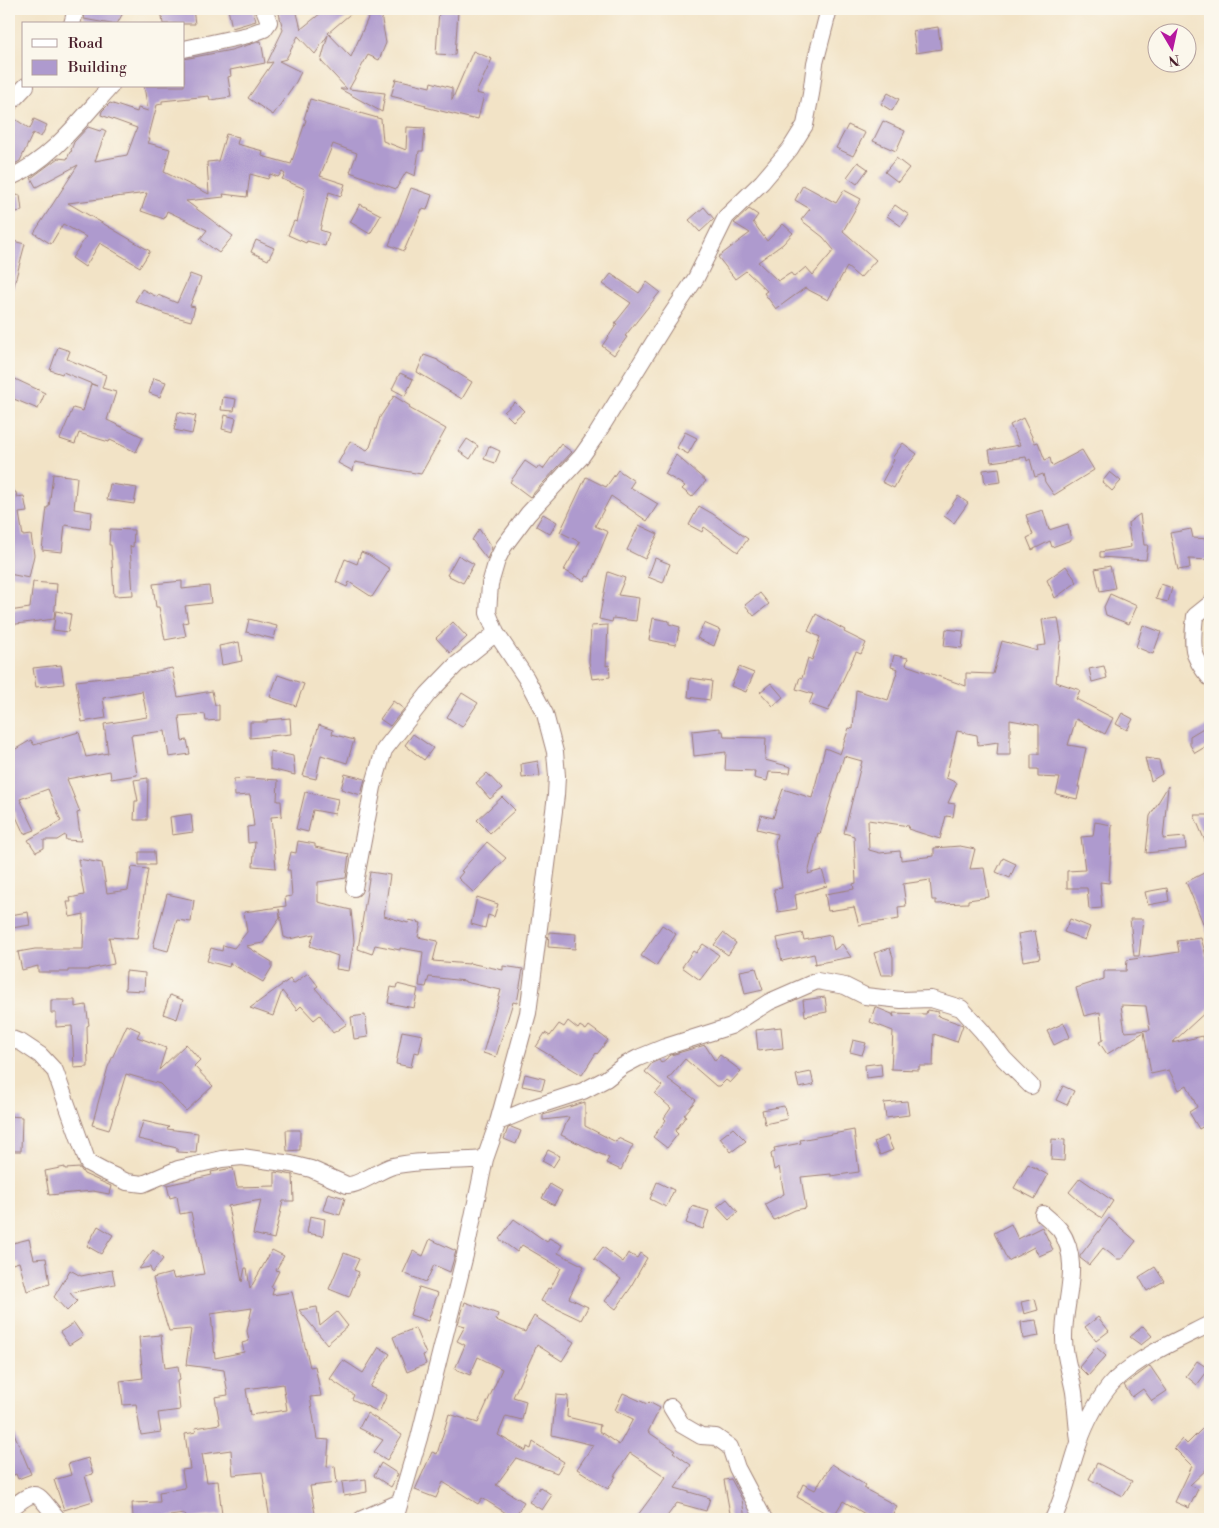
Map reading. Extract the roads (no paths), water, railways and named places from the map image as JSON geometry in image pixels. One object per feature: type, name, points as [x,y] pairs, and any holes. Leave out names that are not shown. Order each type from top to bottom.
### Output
[{"type":"street","points":[[73,22],[76,9]]},
{"type":"street","points":[[185,49],[248,35],[264,29],[269,22],[264,9]]},
{"type":"street","points":[[395,1519],[419,1438],[465,1255],[485,1159],[498,1122],[528,1013],[557,776],[555,752],[545,714],[526,678],[496,633],[488,613],[490,584],[497,560],[504,546],[528,514],[581,457],[595,437],[665,324],[682,301],[688,287],[696,278],[726,217],[762,182],[790,149],[805,126],[812,94],[814,63],[828,9]]},
{"type":"street","points":[[9,104],[24,88]]},
{"type":"street","points":[[9,178],[24,172],[40,160],[109,88]]},
{"type":"street","points":[[1210,604],[1195,616],[1192,645],[1201,668],[1210,678]]},
{"type":"street","points":[[354,888],[372,787],[384,750],[428,694],[456,666],[496,633]]},
{"type":"street","points":[[498,1122],[534,1106],[583,1091],[638,1058],[665,1047],[731,1026],[769,1002],[818,981],[845,986],[865,996],[901,1000],[931,999],[961,1008],[1004,1059],[1031,1086]]},
{"type":"street","points":[[9,1038],[22,1043],[40,1055],[55,1071],[88,1163],[103,1172],[132,1184],[143,1184],[178,1169],[196,1164],[242,1157],[311,1169],[353,1186],[379,1171],[393,1166],[485,1159]]},
{"type":"street","points":[[1043,1214],[1059,1229],[1066,1240],[1070,1252],[1072,1278],[1064,1323],[1064,1340],[1074,1392],[1079,1441]]},
{"type":"street","points":[[1054,1519],[1079,1441],[1103,1396],[1113,1382],[1155,1352],[1210,1324]]},
{"type":"street","points":[[671,1407],[682,1425],[701,1436],[716,1437],[730,1448],[737,1468],[764,1519]]},
{"type":"street","points":[[9,1510],[26,1496],[32,1494],[38,1496],[58,1519]]},
{"type":"street","points":[[362,1519],[400,1502]]}]
